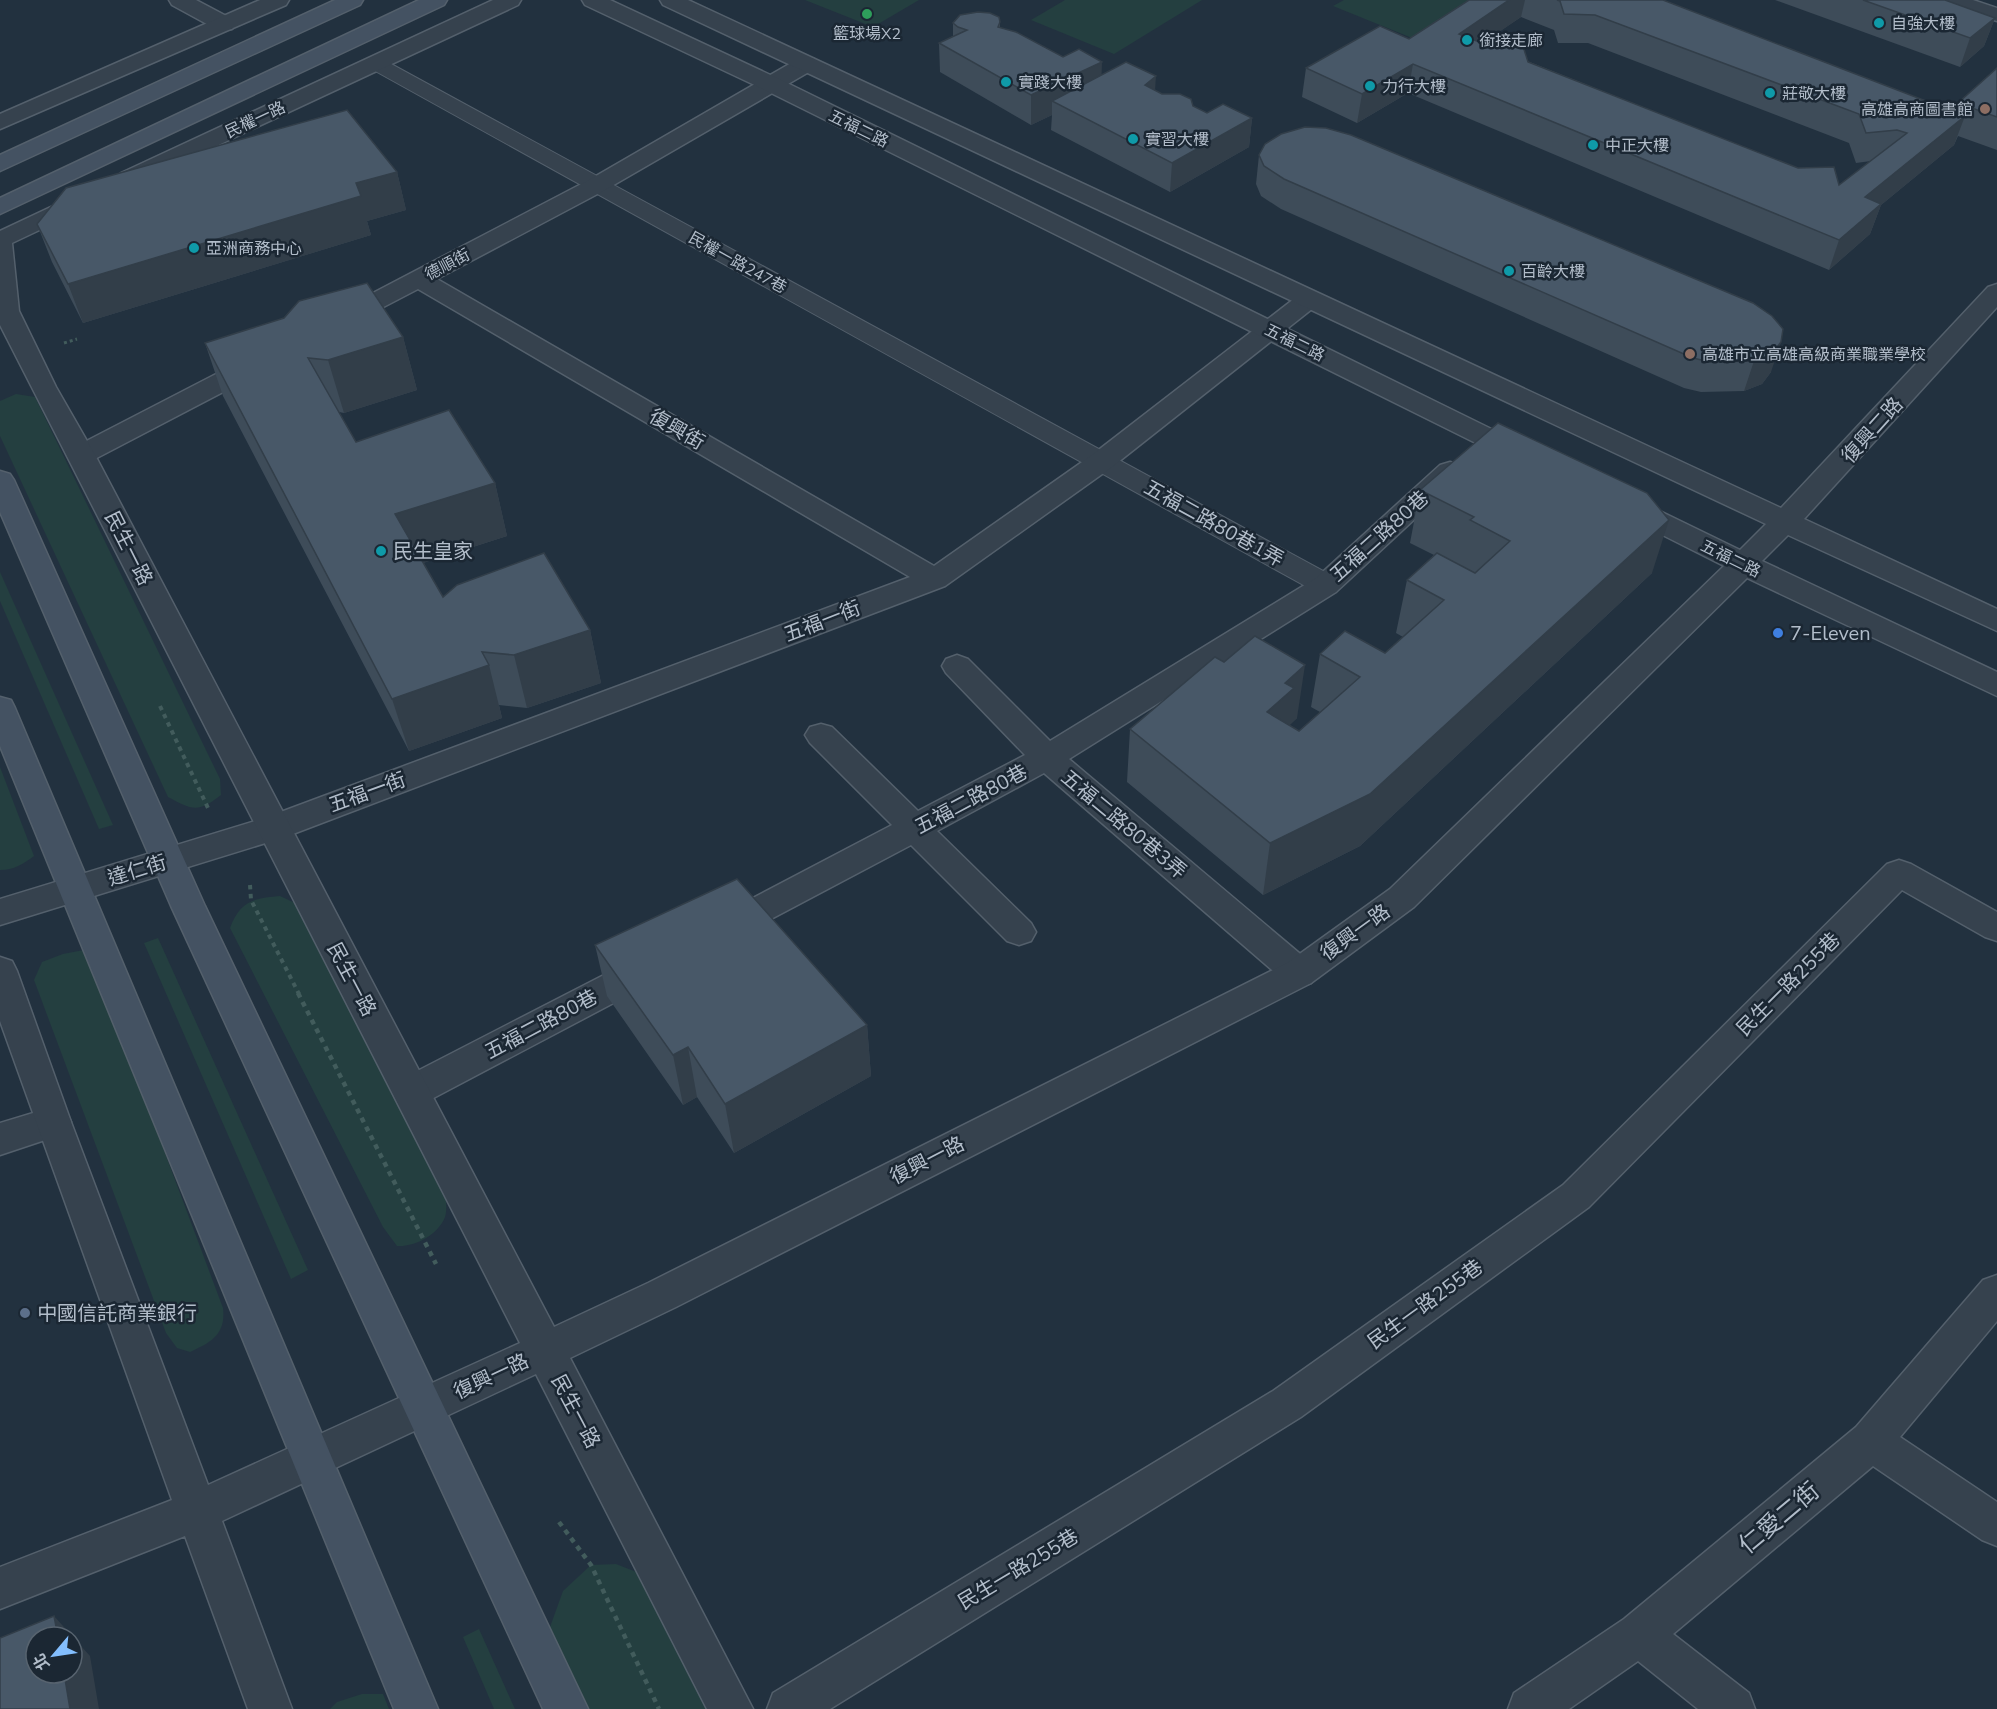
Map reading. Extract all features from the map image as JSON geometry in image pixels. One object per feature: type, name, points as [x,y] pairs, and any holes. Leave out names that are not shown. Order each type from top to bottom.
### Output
[{"type":"main road","points":[[0,164],[352,0]]},
{"type":"main road","name":"民權一路","points":[[0,207],[436,0]]},
{"type":"main road","points":[[0,480],[168,860],[566,1709]]},
{"type":"main road","points":[[0,708],[416,1709]]},
{"type":"street","points":[[180,0],[224,24]]},
{"type":"street","points":[[0,122],[278,0]]},
{"type":"street","name":"民權一路","points":[[0,241],[99,192],[510,0]]},
{"type":"street","name":"五福二路","points":[[593,0],[771,84],[1549,468]]},
{"type":"street","name":"五福二路","points":[[671,0],[1997,621]]},
{"type":"street","points":[[1954,0],[1997,15]]},
{"type":"street","name":"德順街","points":[[314,334],[597,184],[806,64]]},
{"type":"street","name":"民生一路","points":[[0,241],[3,312],[81,455],[731,1709]]},
{"type":"street","name":"復興街","points":[[419,279],[935,579]]},
{"type":"street","name":"復興二路","points":[[1743,564],[1784,523],[1997,292]]},
{"type":"street","name":"五福一街","points":[[273,828],[935,579],[1102,460],[1308,300]]},
{"type":"street","points":[[81,455],[282,351]]},
{"type":"street","name":"五福二路80巷","points":[[697,942],[916,829],[1047,758],[1326,585],[1487,437]]},
{"type":"street","name":"五福二路","points":[[1611,498],[1743,564],[1997,685]]},
{"type":"street","name":"復興一路","points":[[0,1588],[197,1511],[662,1295],[1299,973],[1402,898],[1743,564]]},
{"type":"street","name":"五福二路80巷3弄","points":[[957,666],[1047,758],[1299,973]]},
{"type":"street","points":[[822,735],[1019,932]]},
{"type":"street","name":"達仁街","points":[[0,912],[273,828]]},
{"type":"street","name":"民生一路255巷","points":[[789,1709],[1287,1404],[1576,1196],[1899,873],[1997,928]]},
{"type":"street","name":"五福二路80巷","points":[[411,1092],[666,959]]},
{"type":"street","points":[[0,971],[53,1122],[270,1709]]},
{"type":"street","points":[[0,1139],[53,1122]]},
{"type":"street","name":"仁愛二街","points":[[1530,1709],[1639,1634],[1871,1441],[1997,1292]]},
{"type":"street","points":[[1871,1441],[1997,1526]]},
{"type":"street","points":[[1639,1634],[1733,1709]]},
{"type":"lane","name":"民權一路247巷","points":[[375,63],[1102,460]]},
{"type":"lane","name":"五福二路80巷1弄","points":[[1102,460],[1326,585]]},
{"type":"path","points":[[250,885],[251,900],[436,1264]]},
{"type":"path","points":[[559,1522],[591,1565],[659,1709]]},
{"type":"green space","name":"籃球場X2","points":[[805,0],[919,0],[873,27]]},
{"type":"green space","points":[[1065,0],[1202,0],[1114,54],[1031,20]]},
{"type":"green space","points":[[1344,0],[1487,0],[1422,42],[1333,6]]},
{"type":"green space","points":[[16,394],[35,397],[220,779],[221,795],[206,805],[189,807],[168,797],[0,436],[0,401]]},
{"type":"green space","points":[[0,572],[113,825],[99,829],[0,601]]},
{"type":"green space","points":[[0,767],[34,856],[18,866],[0,870]]},
{"type":"green space","points":[[280,896],[297,904],[446,1197],[446,1215],[442,1223],[425,1239],[418,1242],[397,1246],[383,1227],[230,928],[238,912],[249,903]]},
{"type":"green space","points":[[158,938],[308,1270],[291,1279],[144,943]]},
{"type":"green space","points":[[84,950],[92,958],[223,1308],[220,1331],[211,1341],[190,1352],[177,1348],[166,1333],[34,980],[42,962],[63,954]]},
{"type":"green space","points":[[616,1564],[644,1575],[708,1709],[589,1709],[550,1627],[563,1591],[591,1565]]},
{"type":"green space","points":[[479,1629],[515,1709],[494,1709],[463,1637]]},
{"type":"green space","points":[[362,1694],[383,1694],[389,1709],[330,1709],[337,1702]]},
{"type":"building","points":[[1469,0],[1509,0],[1459,34],[1492,47],[1522,43],[1528,62],[1798,168],[1834,167],[1839,185],[1907,133],[1897,130],[1866,133],[1859,114],[1595,15],[1564,14],[1560,1],[1557,0],[1663,0],[1965,116],[1865,197],[1881,204],[1839,240],[1413,64],[1362,94],[1306,68],[1380,26],[1409,39]]},
{"type":"building","points":[[1863,0],[1945,0],[1995,18],[1970,38]]},
{"type":"building","points":[[990,13],[999,17],[998,27],[1016,32],[1063,57],[1079,49],[1102,62],[1031,95],[939,43],[967,30],[953,23],[960,15]]},
{"type":"building","points":[[1126,62],[1156,76],[1145,85],[1162,94],[1180,94],[1191,99],[1193,106],[1207,113],[1223,104],[1252,118],[1172,163],[1052,101]]},
{"type":"building","points":[[1997,68],[1997,117],[1958,103]]},
{"type":"building","points":[[347,110],[397,172],[356,183],[361,196],[68,284],[37,224],[66,188]]},
{"type":"building","points":[[1305,127],[1326,128],[1351,135],[1753,303],[1772,316],[1783,329],[1781,342],[1772,354],[1754,361],[1710,362],[1693,358],[1284,179],[1264,166],[1259,155],[1265,144],[1281,134]]},
{"type":"building","points":[[367,283],[403,337],[328,360],[308,358],[356,442],[449,410],[495,483],[395,514],[443,597],[457,585],[544,553],[590,630],[514,655],[482,652],[489,665],[392,699],[205,343],[284,318],[299,301]]},
{"type":"building","points":[[1498,423],[1647,493],[1669,520],[1370,794],[1270,843],[1130,729],[1215,657],[1224,662],[1255,636],[1305,665],[1285,683],[1294,688],[1267,712],[1299,731],[1360,677],[1320,654],[1345,631],[1385,653],[1444,600],[1407,580],[1437,553],[1475,573],[1510,541],[1470,520],[1474,517],[1420,490]]},
{"type":"building","points":[[737,879],[867,1025],[725,1104],[688,1047],[673,1055],[595,945]]},
{"type":"building","points":[[54,1616],[56,1625],[32,1625]]},
{"type":"building","points":[[24,1628],[24,1685],[66,1685],[70,1709],[0,1709],[0,1638]]},
{"type":"place","name":"籃球場X2","points":[[867,14]]},
{"type":"place","name":"自強大樓","points":[[1879,23]]},
{"type":"place","name":"銜接走廊","points":[[1467,40]]},
{"type":"place","name":"實踐大樓","points":[[1006,82]]},
{"type":"place","name":"力行大樓","points":[[1370,86]]},
{"type":"place","name":"莊敬大樓","points":[[1770,93]]},
{"type":"place","name":"高雄高商圖書館","points":[[1985,109]]},
{"type":"place","name":"實習大樓","points":[[1133,139]]},
{"type":"place","name":"中正大樓","points":[[1593,145]]},
{"type":"place","name":"亞洲商務中心","points":[[194,248]]},
{"type":"place","name":"百齡大樓","points":[[1509,271]]},
{"type":"place","name":"高雄市立高雄高級商業職業學校","points":[[1690,354]]},
{"type":"place","name":"民生皇家","points":[[381,551]]},
{"type":"place","name":"7-Eleven","points":[[1778,633]]},
{"type":"place","name":"中國信託商業銀行","points":[[25,1313]]}]
